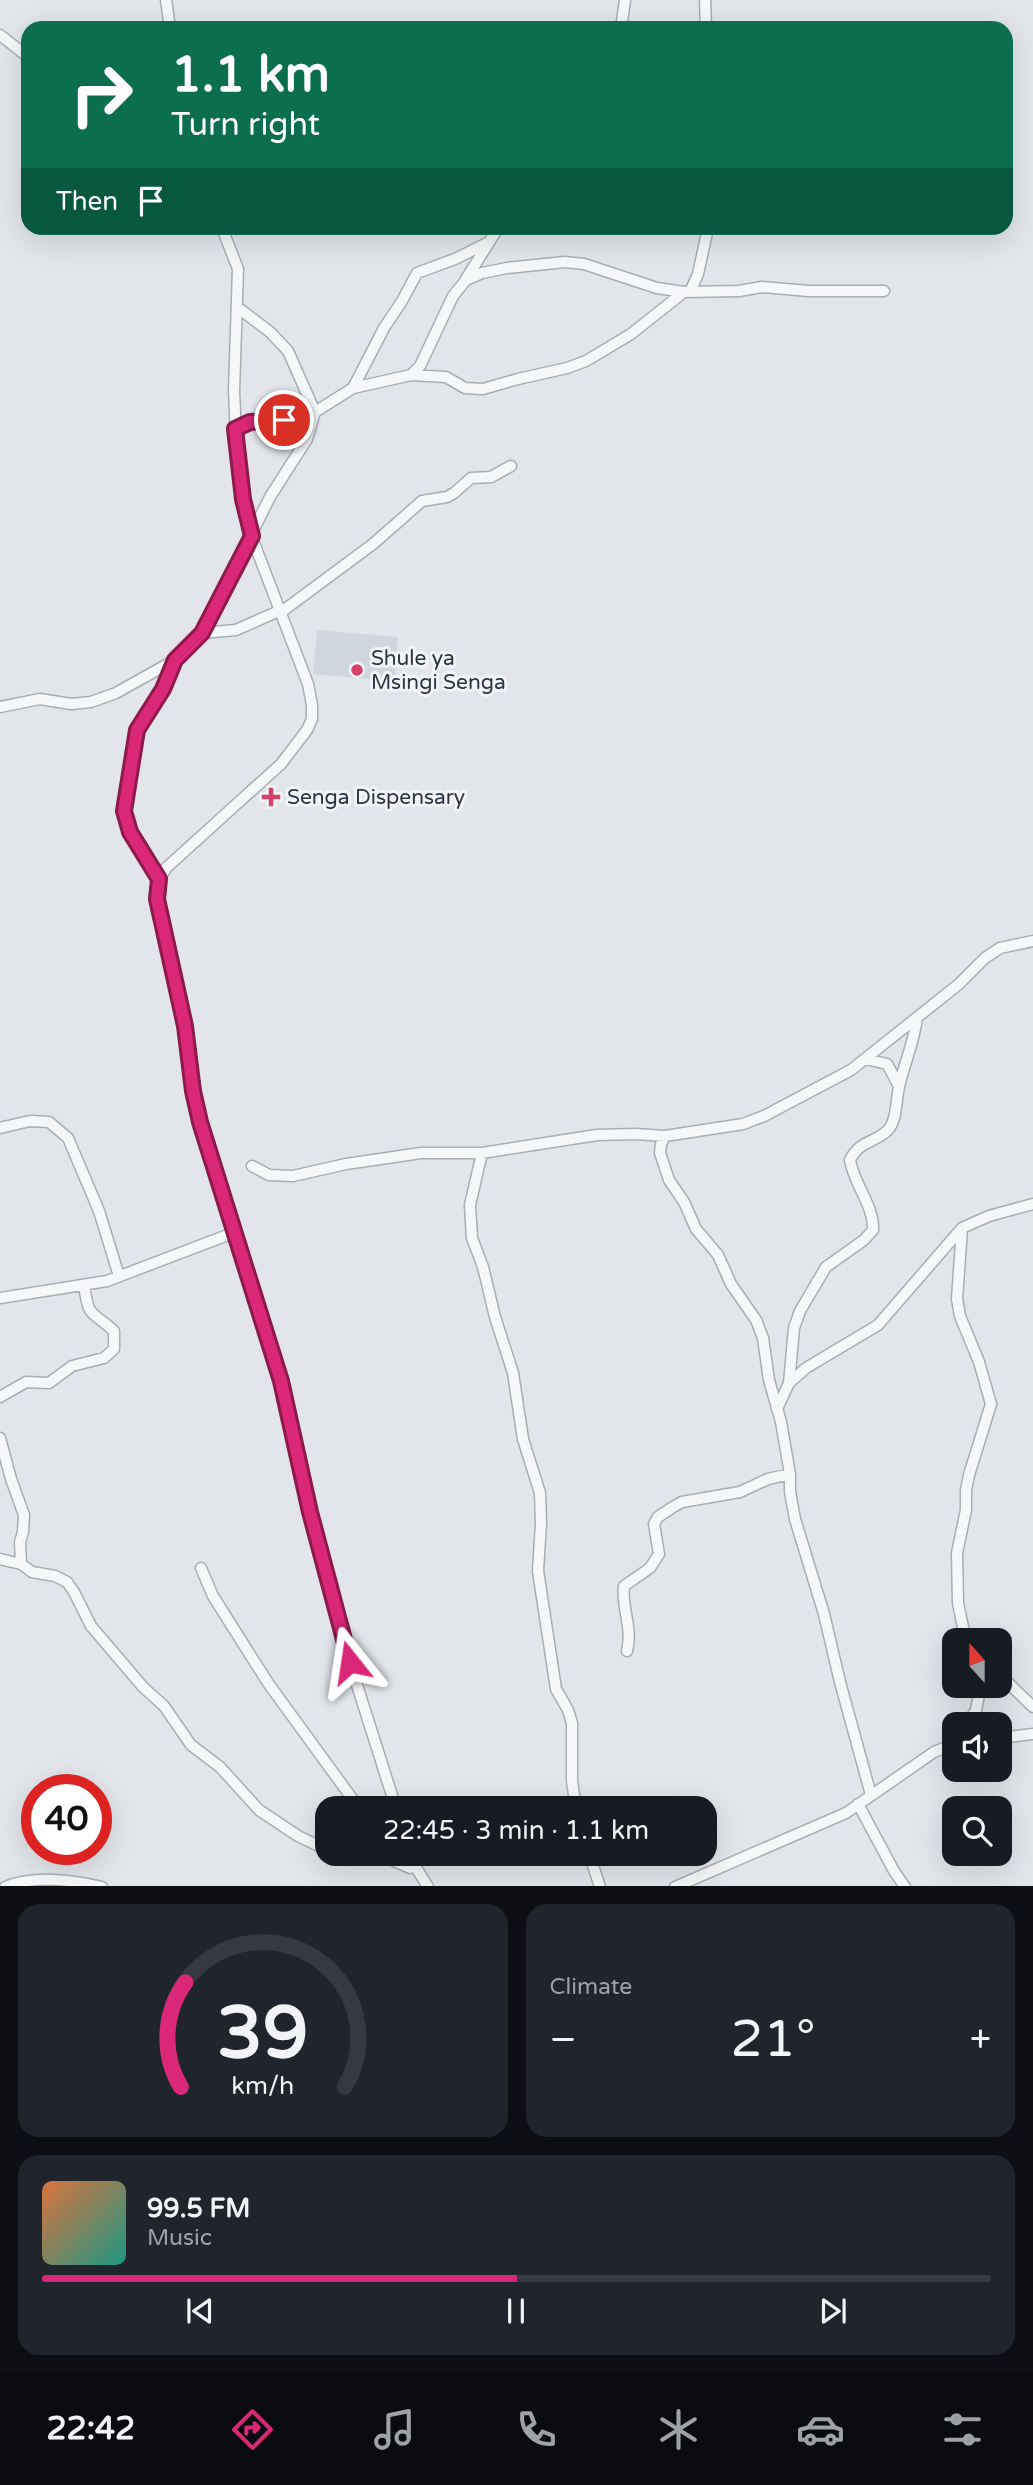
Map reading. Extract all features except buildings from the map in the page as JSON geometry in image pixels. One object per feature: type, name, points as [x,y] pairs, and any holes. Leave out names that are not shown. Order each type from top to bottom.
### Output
[{"type":"street","points":[[166,0],[169,21]]},
{"type":"street","points":[[622,21],[625,0]]},
{"type":"street","points":[[705,0],[706,21]]},
{"type":"street","points":[[0,35],[21,52]]},
{"type":"street","points":[[225,235],[238,269],[234,359],[235,429],[243,499],[252,535],[310,694],[312,719],[307,730],[281,764],[166,868],[159,879],[157,899],[185,1026],[192,1086],[200,1122],[281,1381],[308,1504],[342,1636],[392,1796]]},
{"type":"street","points":[[411,375],[420,366],[441,319],[493,235]]},
{"type":"street","points":[[235,429],[250,422],[284,420],[315,412],[353,388],[411,375],[446,377],[465,387],[483,389],[567,368],[631,334],[687,292],[698,274],[706,235]]},
{"type":"street","points":[[353,388],[417,273],[455,259],[487,243]]},
{"type":"street","points":[[466,280],[481,273],[507,268],[565,262],[584,264],[657,288],[687,292],[739,291],[762,287],[808,291],[884,291]]},
{"type":"street","points":[[0,707],[40,699],[71,704],[92,702],[116,694],[175,660],[202,633],[270,497],[306,439],[315,412],[288,351],[270,332],[237,307]]},
{"type":"street","points":[[202,633],[236,630],[279,612],[373,544],[422,501],[447,497],[471,478],[491,477],[511,466]]},
{"type":"street","points":[[159,879],[130,832],[124,811],[137,730],[163,689],[175,660]]},
{"type":"street","points":[[252,1166],[269,1175],[293,1176],[346,1164],[421,1153],[482,1153],[597,1135],[665,1136],[743,1124],[822,1086],[866,1059],[1000,948],[1033,941]]},
{"type":"street","points":[[777,1409],[789,1383],[794,1328],[800,1311],[826,1267],[864,1240],[873,1230],[871,1212],[859,1190],[850,1160],[855,1151],[888,1130],[893,1120],[917,1018]]},
{"type":"street","points":[[866,1059],[908,1062]]},
{"type":"street","points":[[880,1061],[891,1068],[899,1086]]},
{"type":"street","points":[[0,1128],[30,1121],[48,1122],[68,1138],[99,1211],[119,1276]]},
{"type":"street","points":[[665,1136],[660,1144],[660,1153],[668,1180],[684,1202],[696,1229],[718,1255],[737,1294],[760,1329],[790,1474],[795,1519],[821,1601],[871,1795]]},
{"type":"street","points":[[482,1153],[470,1205],[472,1238],[513,1373],[523,1438],[540,1493],[538,1571],[556,1689],[572,1723],[574,1796]]},
{"type":"street","points":[[789,1383],[822,1357],[878,1325],[962,1228],[989,1216],[1033,1204]]},
{"type":"street","points":[[962,1228],[957,1299],[960,1316],[979,1362],[991,1404],[969,1475],[966,1510],[957,1553],[959,1610],[964,1628]]},
{"type":"street","points":[[0,1298],[30,1291],[84,1285],[119,1276],[233,1233]]},
{"type":"street","points":[[0,1397],[26,1382],[49,1383],[72,1366],[104,1358],[114,1349],[114,1331],[88,1310],[84,1285]]},
{"type":"street","points":[[0,1438],[24,1515],[20,1542],[21,1564]]},
{"type":"street","points":[[627,1651],[631,1638],[623,1595],[624,1586],[650,1568],[659,1554],[654,1524],[658,1517],[682,1502],[740,1492],[768,1479],[790,1474]]},
{"type":"street","points":[[0,1559],[67,1582],[90,1626],[143,1687],[164,1706],[191,1745],[226,1773],[259,1810],[315,1844]]},
{"type":"street","points":[[201,1568],[214,1596],[268,1683],[350,1796]]},
{"type":"street","points":[[1012,1687],[1033,1707]]},
{"type":"street","points":[[1012,1736],[1033,1734]]},
{"type":"street","points":[[675,1886],[846,1813],[942,1749]]},
{"type":"street","points":[[858,1804],[905,1886]]},
{"type":"street","points":[[405,1866],[420,1875]]},
{"type":"street","points":[[416,1866],[428,1886]]},
{"type":"street","points":[[593,1866],[600,1886]]},
{"type":"street","points":[[5,1886],[49,1881],[102,1886]]},
{"type":"shaded area","points":[[317,630],[398,637],[394,681],[313,674]]},
{"type":"place","name":"Shule ya Msingi Senga","points":[[357,670]]},
{"type":"place","name":"Senga Dispensary","points":[[271,797]]},
{"type":"route","points":[[284,420],[250,422],[235,429],[243,499],[252,536],[202,633],[175,660],[163,689],[137,730],[124,811],[130,832],[159,879],[157,899],[185,1026],[193,1091],[200,1122],[281,1381],[305,1492],[350,1662]]}]
